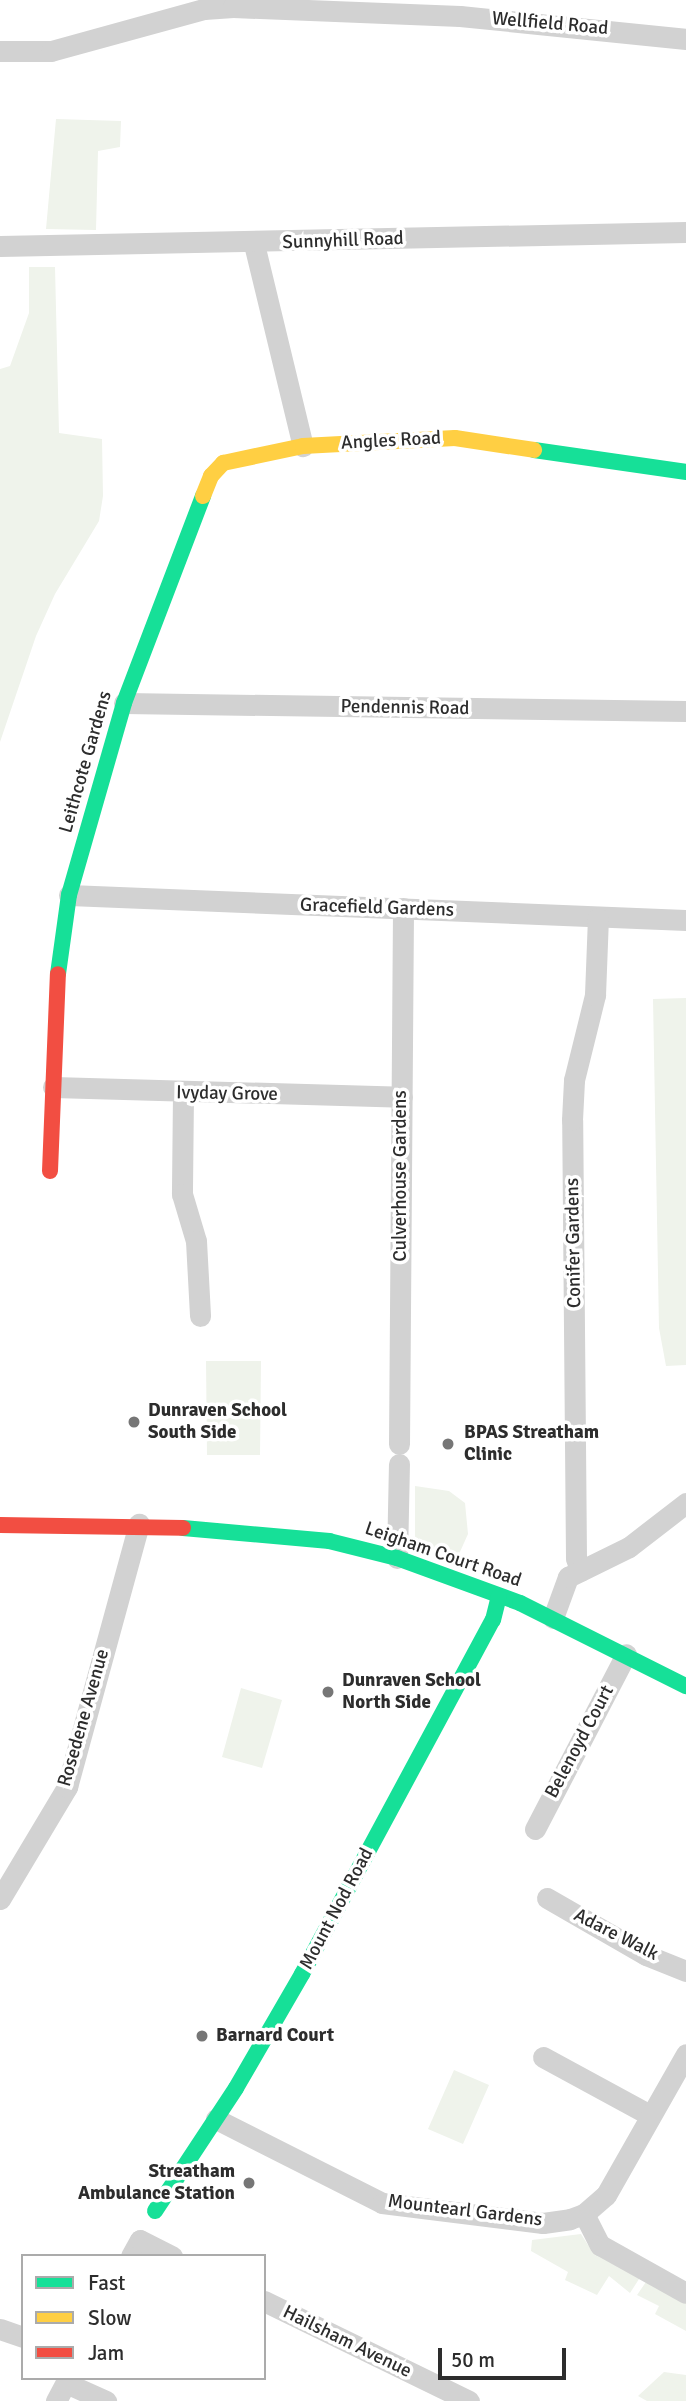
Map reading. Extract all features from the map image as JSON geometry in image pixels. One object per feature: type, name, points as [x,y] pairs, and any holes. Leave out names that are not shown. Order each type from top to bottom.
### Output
[{"type":"street","name":"Wellfield Road","points":[[0,51],[51,51],[204,9],[233,7],[460,16],[686,39]]},
{"type":"street","name":"Sunnyhill Road","points":[[0,246],[254,244],[686,232]]},
{"type":"street","points":[[254,244],[303,446]]},
{"type":"street","name":"Angles Road","points":[[303,446],[455,438],[686,472]]},
{"type":"street","name":"Leithcote Gardens","points":[[50,1171],[59,945],[69,895],[124,703],[211,475],[223,463],[303,446]]},
{"type":"street","name":"Pendennis Road","points":[[124,703],[686,711]]},
{"type":"street","name":"Gracefield Gardens","points":[[69,895],[686,920]]},
{"type":"street","name":"Culverhouse Gardens","points":[[397,1559],[403,908]]},
{"type":"street","name":"Conifer Gardens","points":[[574,1574],[572,1120],[574,1080],[595,995],[598,918]]},
{"type":"street","name":"Ivyday Grove","points":[[53,1087],[184,1093],[402,1097]]},
{"type":"street","points":[[184,1093],[182,1194],[196,1241],[200,1316]]},
{"type":"street","points":[[553,1618],[574,1574],[629,1547],[686,1503]]},
{"type":"street","name":"Leigham Court Road","points":[[0,1525],[139,1524],[329,1541],[397,1559],[499,1596],[553,1618],[686,1686]]},
{"type":"street","name":"Rosedene Avenue","points":[[0,1899],[67,1787],[139,1524]]},
{"type":"street","name":"Mount Nod Road","points":[[155,2211],[216,2119],[302,1974],[493,1620],[499,1596]]},
{"type":"street","name":"Belenoyd Court","points":[[534,1829],[626,1654]]},
{"type":"street","name":"Adare Walk","points":[[547,1898],[646,1955],[686,1971]]},
{"type":"street","points":[[686,2054],[618,2177],[584,2214],[600,2245],[686,2293]]},
{"type":"street","points":[[543,2057],[650,2115]]},
{"type":"street","name":"Mountearl Gardens","points":[[216,2119],[350,2189],[394,2206],[543,2223],[584,2214]]},
{"type":"street","points":[[136,2248],[163,2254]]},
{"type":"street","name":"Hailsham Avenue","points":[[266,2302],[468,2401]]},
{"type":"street","points":[[0,2329],[21,2336]]},
{"type":"street","points":[[63,2387],[106,2401]]},
{"type":"shaded area","points":[[56,119],[121,121],[120,147],[98,151],[96,230],[46,229]]},
{"type":"shaded area","points":[[29,267],[55,267],[59,433],[102,439],[103,496],[99,521],[55,594],[36,636],[0,742],[0,369],[10,366],[29,313]]},
{"type":"shaded area","points":[[686,998],[686,1365],[666,1366],[659,1328],[653,999]]},
{"type":"shaded area","points":[[206,1361],[261,1361],[260,1455],[207,1455]]},
{"type":"shaded area","points":[[415,1486],[449,1491],[465,1503],[468,1534],[455,1563],[415,1547]]},
{"type":"shaded area","points":[[241,1688],[282,1700],[262,1768],[222,1757]]},
{"type":"shaded area","points":[[454,2070],[489,2085],[463,2144],[428,2129]]},
{"type":"shaded area","points":[[581,2234],[588,2245],[641,2276],[630,2293],[609,2276],[597,2295],[565,2280],[568,2272],[531,2251],[532,2240]]},
{"type":"shaded area","points":[[648,2279],[686,2298],[686,2331],[655,2314],[659,2306],[637,2295]]},
{"type":"shaded area","points":[[664,2372],[686,2375],[686,2401],[647,2401],[638,2396]]},
{"type":"traffic: fast","points":[[534,450],[686,472]]},
{"type":"traffic: fast","points":[[58,974],[69,895],[124,703],[203,496]]},
{"type":"traffic: fast","points":[[183,1528],[329,1541],[397,1558],[520,1603],[686,1686]]},
{"type":"traffic: fast","points":[[155,2211],[236,2088],[302,1974],[493,1620],[499,1596]]},
{"type":"traffic: slow","points":[[203,496],[211,476],[223,463],[303,446],[455,438],[534,450]]},
{"type":"traffic: jam","points":[[50,1171],[58,974]]},
{"type":"traffic: jam","points":[[0,1525],[183,1528]]},
{"type":"place","name":"Dunraven School South Side","points":[[134,1422]]},
{"type":"place","name":"BPAS Streatham Clinic","points":[[448,1444]]},
{"type":"place","name":"Dunraven School North Side","points":[[328,1692]]},
{"type":"place","name":"Barnard Court","points":[[202,2036]]},
{"type":"place","name":"Streatham Ambulance Station","points":[[249,2183]]}]
